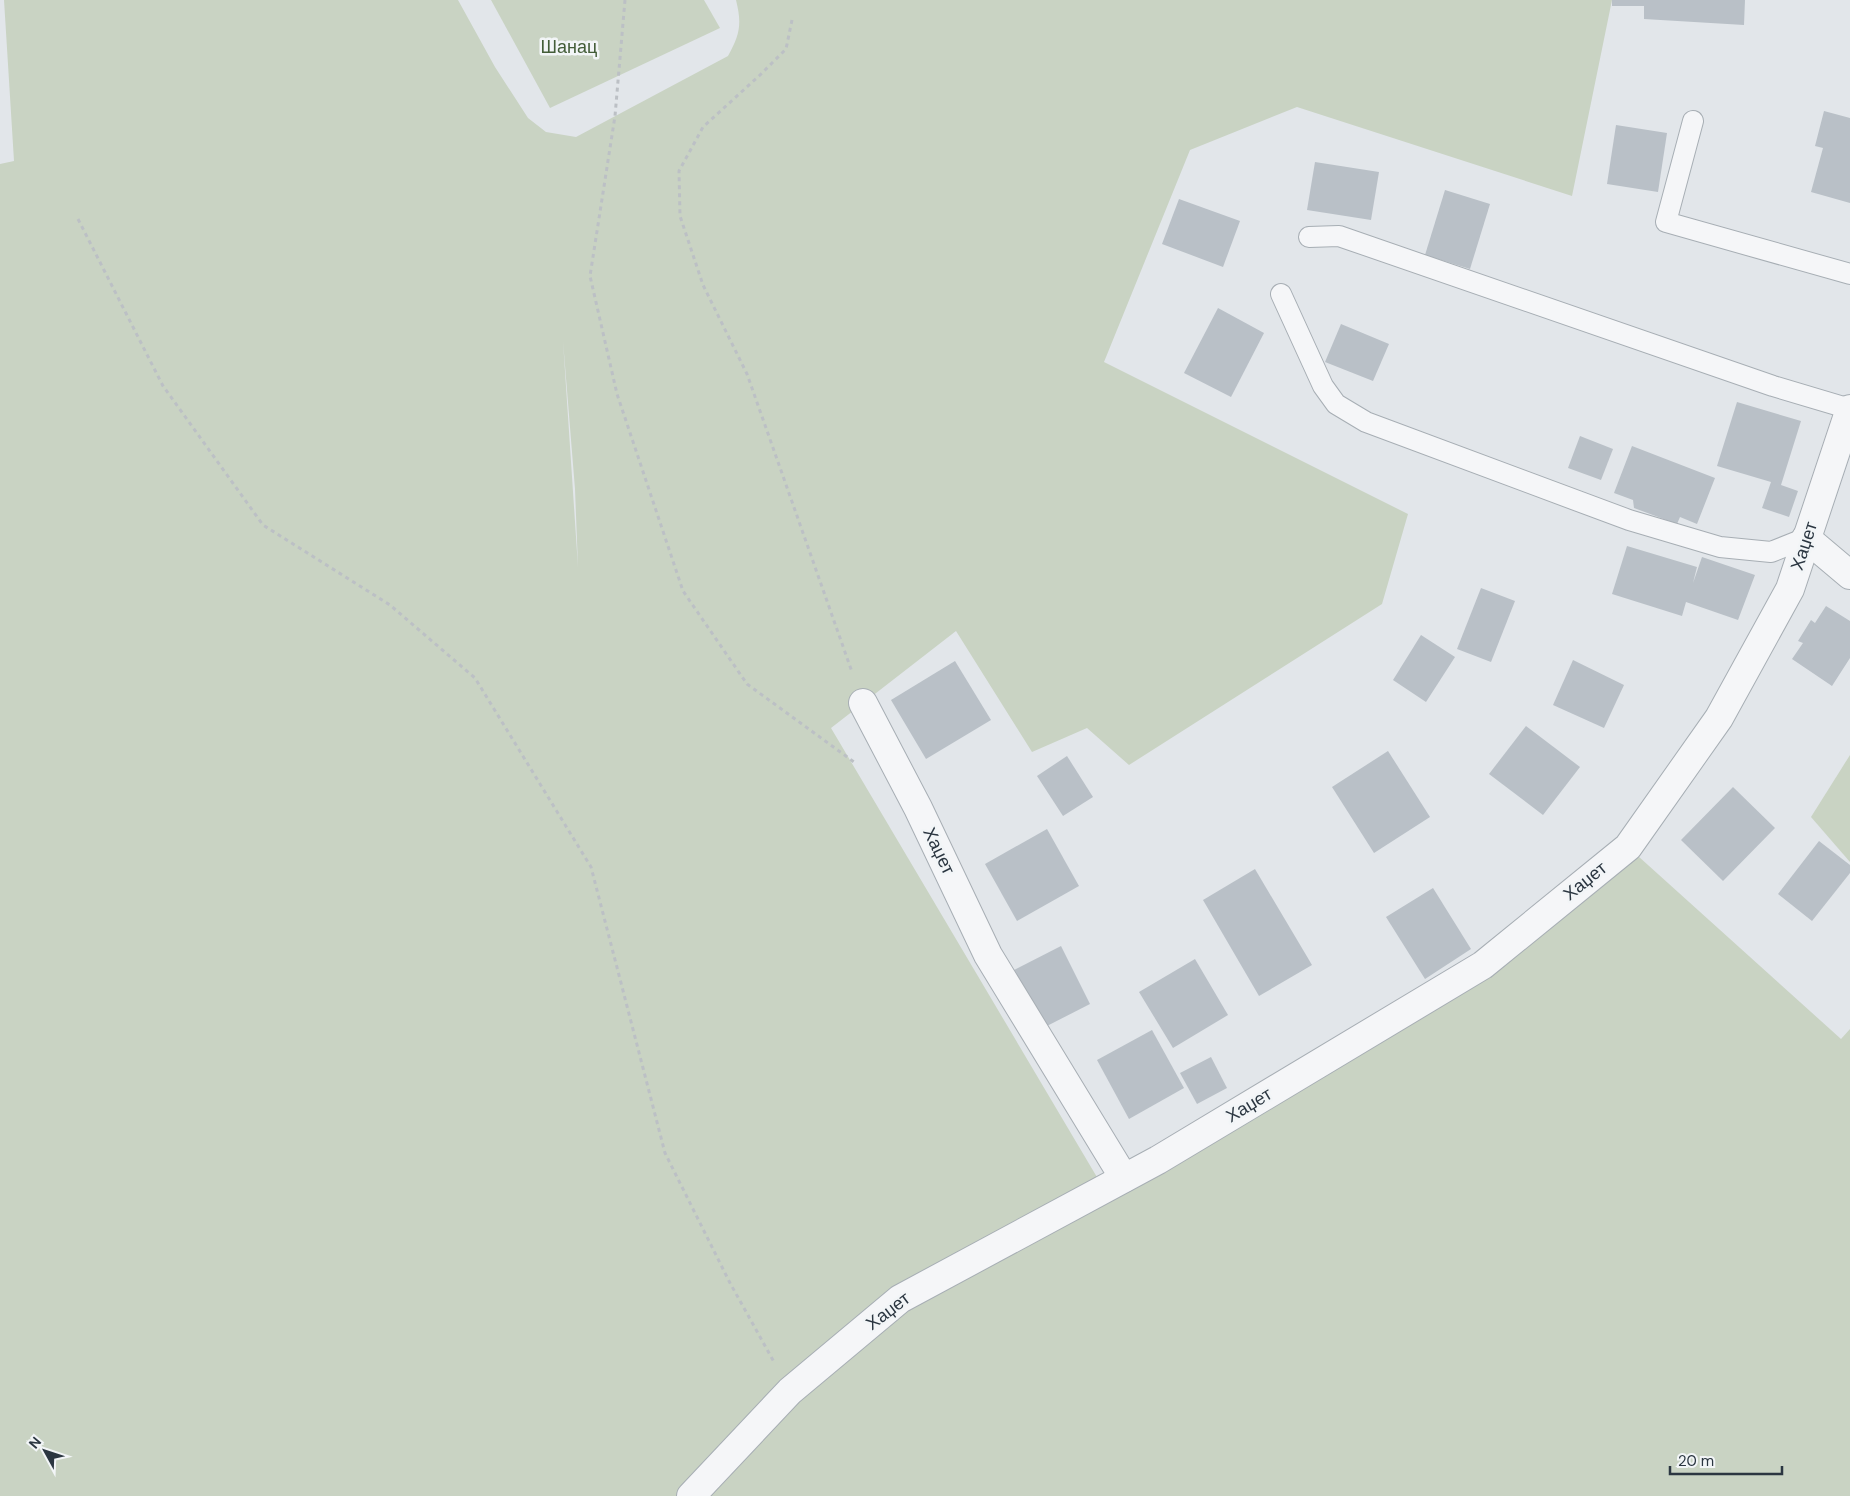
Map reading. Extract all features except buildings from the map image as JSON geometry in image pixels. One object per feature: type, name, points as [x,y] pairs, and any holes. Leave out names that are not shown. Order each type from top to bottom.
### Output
[{"type":"street","name":"Хаџет","points":[[691,1496],[790,1391],[900,1299],[1158,1160],[1483,965],[1628,847],[1719,718],[1790,589],[1850,409]]},
{"type":"street","points":[[1806,538],[1850,575]]},
{"type":"street","name":"Хаџет","points":[[864,703],[918,808],[988,955],[1124,1178]]},
{"type":"lane","points":[[1693,120],[1666,222],[1850,274]]},
{"type":"lane","points":[[1309,237],[1339,236],[1773,386],[1850,409]]},
{"type":"lane","points":[[1281,294],[1323,386],[1336,404],[1366,422],[1629,520],[1720,547],[1771,552],[1806,538]]},
{"type":"path","points":[[625,0],[615,116],[590,276],[617,394],[683,591],[747,684],[856,763]]},
{"type":"path","points":[[792,20],[786,49],[760,76],[702,127],[679,170],[680,216],[703,285],[747,374],[864,703]]},
{"type":"path","points":[[78,219],[163,386],[262,526],[390,605],[475,678],[590,867],[665,1153],[730,1283],[790,1391]]},
{"type":"green space","points":[[4,0],[458,0],[495,67],[528,118],[546,132],[576,137],[728,56],[739,29],[736,0],[1612,0],[1572,196],[1297,107],[1190,150],[1104,362],[1408,514],[1382,604],[1129,765],[1087,728],[1032,752],[956,631],[831,728],[1104,1189],[1331,1056],[1628,847],[1841,1039],[1850,1029],[1850,1496],[712,1496],[701,1484],[691,1496],[0,1496],[0,164],[14,161]],"holes":[[[563,341],[575,489],[578,567]]]},
{"type":"green space","name":"Шанац","points":[[491,0],[704,0],[720,28],[550,108]]},
{"type":"green space","points":[[1850,755],[1850,862],[1811,817]]}]
